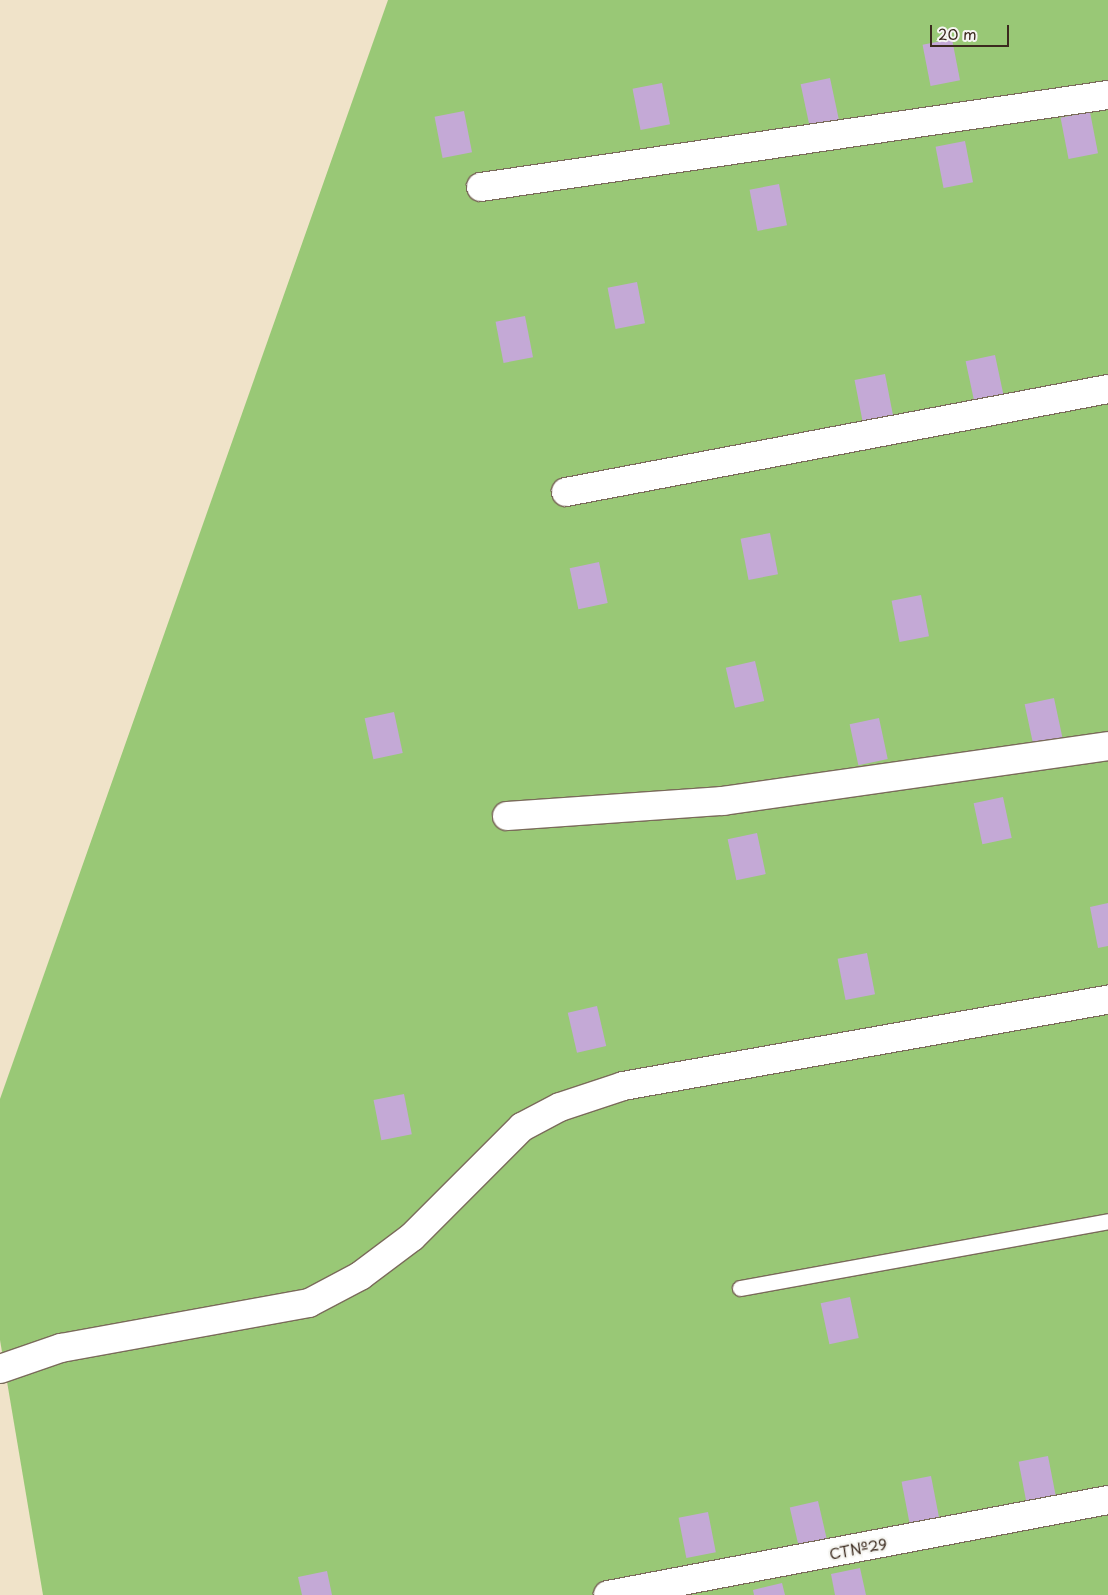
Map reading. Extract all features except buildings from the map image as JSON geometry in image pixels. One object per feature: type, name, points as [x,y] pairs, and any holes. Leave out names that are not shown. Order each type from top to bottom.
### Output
[{"type":"street","points":[[481,187],[1108,95]]},
{"type":"street","points":[[566,492],[1108,389]]},
{"type":"street","points":[[507,816],[723,801],[1108,746]]},
{"type":"street","points":[[0,1369],[61,1348],[309,1303],[360,1276],[412,1237],[522,1127],[560,1107],[623,1086],[1108,1000]]},
{"type":"street","name":"СТ№29","points":[[608,1595],[1108,1500]]},
{"type":"lane","points":[[740,1288],[1108,1221]]},
{"type":"green space","points":[[388,0],[1108,0],[1108,1595],[43,1595],[0,1340],[0,1099]]}]
